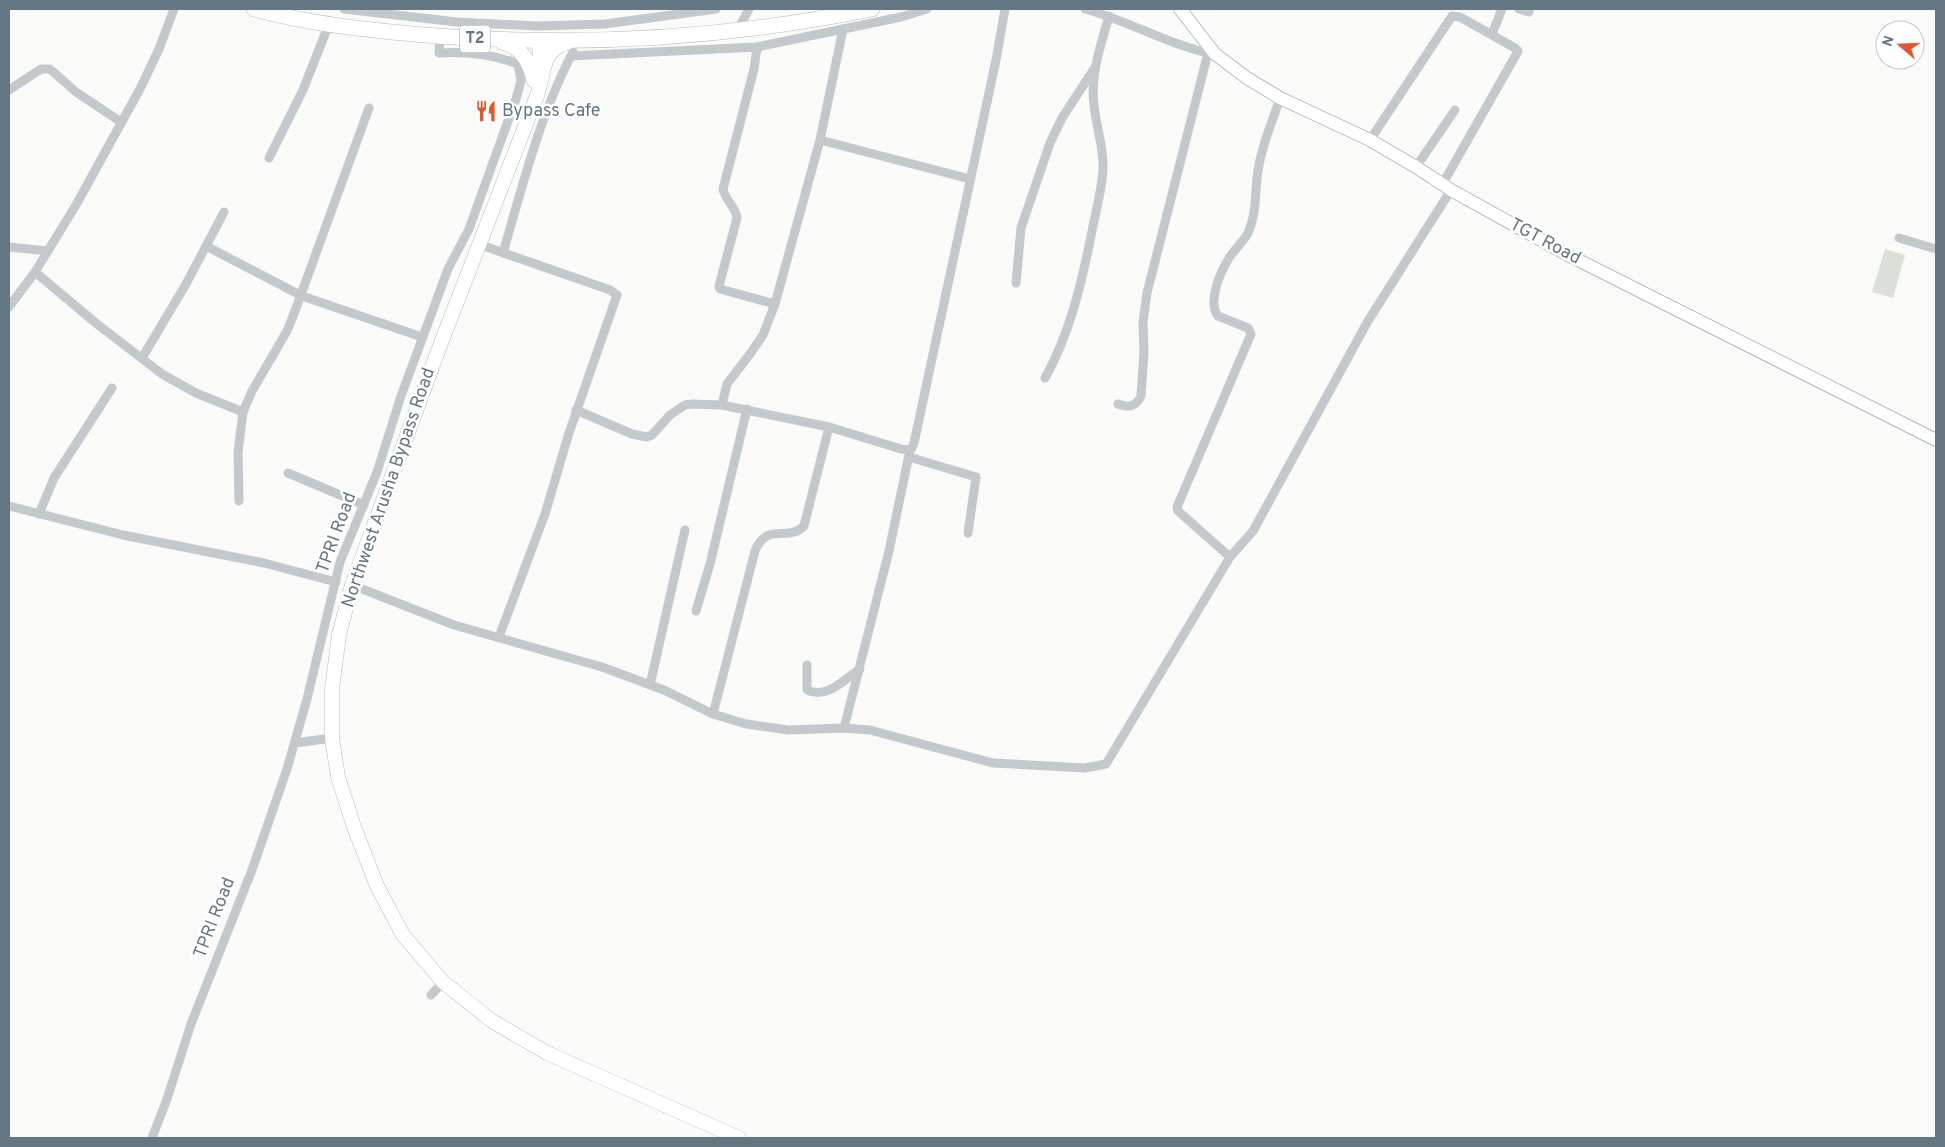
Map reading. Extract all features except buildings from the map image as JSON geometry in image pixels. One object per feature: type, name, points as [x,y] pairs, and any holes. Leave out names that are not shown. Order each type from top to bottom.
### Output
[{"type":"highway","name":"T2","points":[[254,9],[329,24],[399,33],[498,40],[535,40],[575,46],[737,31],[872,9]]},
{"type":"highway","points":[[498,40],[512,46],[523,54],[538,80]]},
{"type":"highway","points":[[538,80],[549,53],[554,48],[561,44],[575,46]]},
{"type":"main road","name":"Northwest Arusha Bypass Road","points":[[535,40],[538,80],[525,125],[478,244],[352,585],[339,635],[332,689],[332,738],[338,777],[354,827],[377,886],[403,935],[443,982],[492,1021],[547,1053],[739,1138]]},
{"type":"street","points":[[9,307],[48,252],[121,122],[159,50],[174,9]]},
{"type":"street","points":[[347,9],[457,22],[537,26],[606,24],[716,9]]},
{"type":"street","points":[[737,31],[750,9]]},
{"type":"street","points":[[503,252],[546,116],[575,46],[757,47],[901,17],[927,9]]},
{"type":"street","points":[[844,728],[890,551],[910,454],[935,350],[1005,9]]},
{"type":"street","points":[[1085,9],[1109,16],[1168,42],[1212,54],[1147,293],[1143,322],[1144,352],[1141,396],[1139,401],[1132,406],[1127,407],[1118,404]]},
{"type":"street","name":"TGT Road","points":[[1180,9],[1212,54],[1280,98],[1370,140],[1416,167],[1446,188],[1568,255],[1936,440]]},
{"type":"street","points":[[1492,34],[1502,9]]},
{"type":"street","points":[[1519,9],[1529,12]]},
{"type":"street","points":[[1045,378],[1053,364],[1068,327],[1100,195],[1103,168],[1094,106],[1094,69],[1109,16]]},
{"type":"street","points":[[352,585],[454,625],[575,659],[650,685],[713,714],[768,728],[788,730],[844,728],[870,730],[993,763],[1085,768],[1106,764],[1230,557],[1253,531],[1368,321],[1446,188],[1517,53],[1515,48],[1460,17],[1451,17],[1370,140]]},
{"type":"street","points":[[268,158],[303,90],[329,24]]},
{"type":"street","points":[[722,405],[728,384],[763,335],[775,304],[820,140],[843,29]]},
{"type":"street","name":"TPRI Road","points":[[152,1138],[167,1099],[191,1024],[252,870],[294,744],[340,562],[377,472],[422,338],[448,269],[469,229],[521,81],[518,64],[505,59],[451,52],[439,53],[440,36]]},
{"type":"street","points":[[757,47],[754,69],[723,189],[735,210],[737,218],[719,288],[775,304]]},
{"type":"street","points":[[9,90],[41,69],[50,69],[76,92],[121,122]]},
{"type":"street","points":[[1016,283],[1021,228],[1050,144],[1067,110],[1094,69]]},
{"type":"street","points":[[1230,557],[1178,511],[1177,507],[1251,334],[1248,328],[1218,316],[1214,305],[1224,267],[1246,236],[1252,223],[1255,211],[1258,166],[1280,98]]},
{"type":"street","points":[[239,501],[238,452],[243,412],[252,392],[287,331],[302,296],[370,108]]},
{"type":"street","points":[[1416,167],[1435,142],[1455,110]]},
{"type":"street","points":[[820,140],[970,179]]},
{"type":"street","points":[[142,358],[186,284],[224,212]]},
{"type":"street","points":[[1899,238],[1936,249]]},
{"type":"street","points":[[478,244],[610,290],[617,295],[576,410],[545,514],[499,637]]},
{"type":"street","points":[[206,246],[302,296],[422,338]]},
{"type":"street","points":[[9,247],[48,252]]},
{"type":"street","points":[[35,272],[97,324],[178,384],[243,412]]},
{"type":"street","points":[[39,514],[54,478],[112,388]]},
{"type":"street","points":[[576,410],[632,434],[647,437],[652,435],[670,415],[685,405],[722,405],[829,427],[901,449],[910,454],[976,477],[968,533]]},
{"type":"street","points":[[696,611],[710,564],[746,409]]},
{"type":"street","points":[[713,714],[755,551],[759,542],[765,536],[773,533],[791,533],[800,530],[804,526],[829,427]]},
{"type":"street","points":[[288,472],[364,505]]},
{"type":"street","points":[[9,506],[123,535],[264,564],[336,582]]},
{"type":"street","points":[[650,685],[685,530]]},
{"type":"street","points":[[807,664],[806,690],[812,692],[832,690],[860,669]]},
{"type":"street","points":[[294,744],[332,738]]},
{"type":"street","points":[[431,995],[443,982]]},
{"type":"shaded area","points":[[1885,249],[1905,255],[1893,298],[1872,292]]},
{"type":"place","name":"Bypass Cafe","points":[[486,111]]}]
